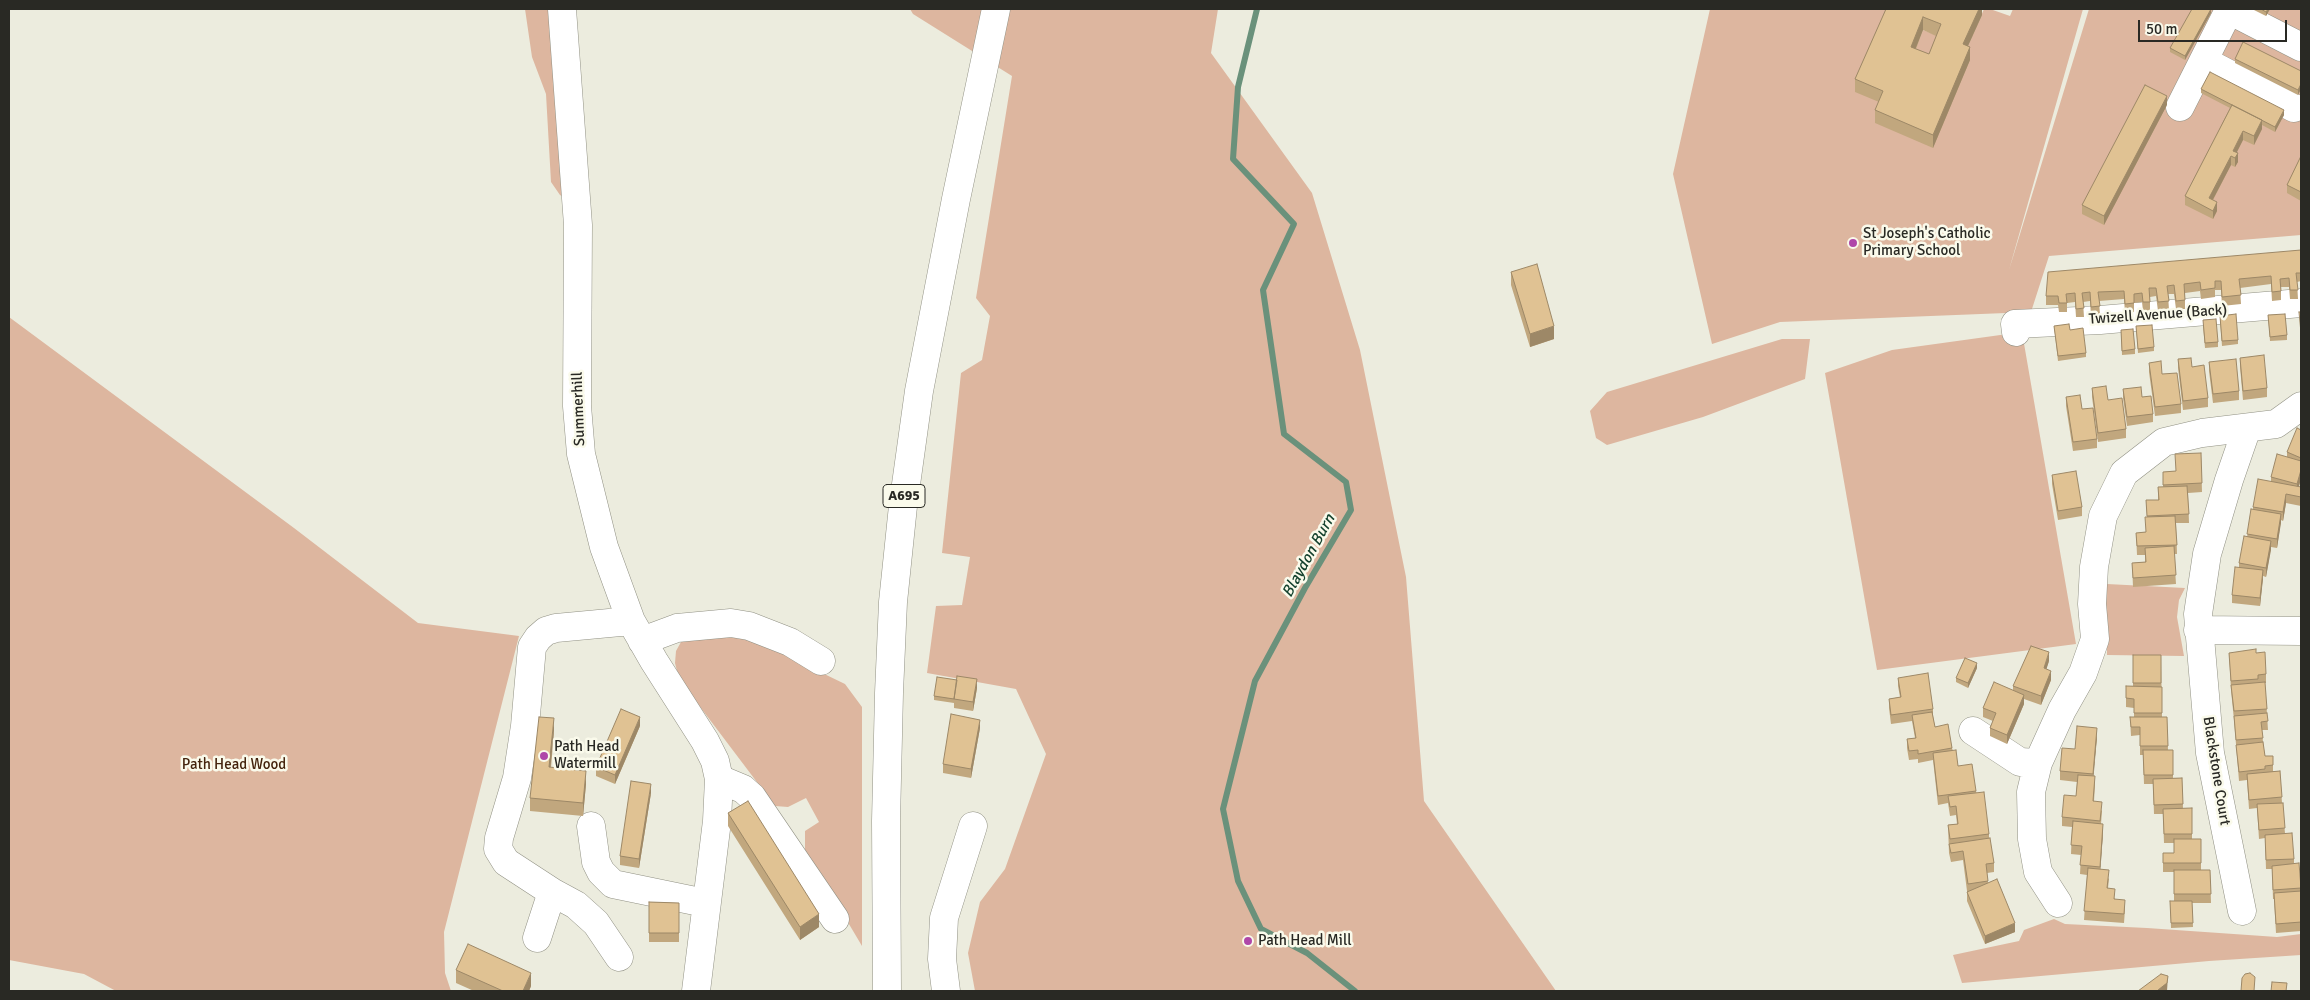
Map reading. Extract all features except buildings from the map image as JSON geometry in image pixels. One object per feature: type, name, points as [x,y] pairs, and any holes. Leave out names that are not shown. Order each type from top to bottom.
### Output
[{"type":"street","name":"Summerhill","points":[[562,9],[578,225],[577,406],[581,454],[604,547],[637,631],[705,741],[715,761],[719,779],[718,821],[705,903],[696,991]]},
{"type":"street","name":"A695","points":[[887,991],[889,693],[893,602],[902,506],[919,391],[956,199],[996,9]]},
{"type":"street","points":[[2180,107],[2229,10],[2301,47]]},
{"type":"street","points":[[2204,60],[2294,108]]},
{"type":"street","name":"Twizell Avenue (Back)","points":[[2016,328],[2301,303]]},
{"type":"street","points":[[2058,903],[2038,872],[2032,839],[2031,792],[2038,763],[2062,710],[2084,674],[2095,639],[2092,604],[2094,566],[2103,516],[2124,473],[2164,442],[2202,433],[2276,424],[2301,406]]},
{"type":"street","name":"Blackstone Court","points":[[2242,911],[2210,754],[2198,614],[2207,554],[2228,480],[2247,428]]},
{"type":"street","points":[[618,957],[596,923],[576,905],[506,862],[498,849],[502,825],[517,778],[525,726],[532,647],[538,638],[546,631],[556,628],[637,631],[731,623],[749,626],[790,642],[821,661]]},
{"type":"street","points":[[2198,630],[2301,631]]},
{"type":"street","points":[[1973,731],[2020,762],[2038,763]]},
{"type":"street","points":[[719,779],[743,789],[785,830],[835,919]]},
{"type":"street","points":[[591,826],[596,862],[600,872],[612,884],[705,903]]},
{"type":"street","points":[[946,991],[942,959],[944,918],[973,826]]},
{"type":"street","points":[[537,938],[552,892]]},
{"type":"green space","points":[[525,9],[554,9],[568,200],[560,195],[551,182],[546,94],[532,57]]},
{"type":"green space","points":[[910,9],[1218,9],[1211,53],[1312,193],[1360,350],[1406,577],[1424,801],[1556,991],[975,991],[968,953],[980,902],[1005,869],[1046,754],[1016,689],[927,673],[936,606],[962,605],[970,557],[942,553],[961,373],[982,360],[990,316],[976,298],[1012,76],[913,14]]},
{"type":"green space","name":"St Joseph's Catholic Primary School","points":[[1710,9],[1893,9],[1868,66],[1963,57],[1984,9],[1990,9],[2010,16],[2013,9],[2083,9],[2009,270],[2089,9],[2301,9],[2301,235],[2049,256],[2031,312],[1780,322],[1712,344],[1673,174]]},
{"type":"green space","points":[[1923,30],[1941,37],[1929,67],[1911,60]]},
{"type":"green space","name":"Path Head Wood","points":[[9,317],[294,528],[418,623],[519,636],[444,932],[445,973],[451,991],[116,991],[84,974],[9,960]]},
{"type":"green space","points":[[2022,332],[2076,644],[1877,670],[1825,373],[1892,350]]},
{"type":"green space","points":[[1782,339],[1810,339],[1805,379],[1703,417],[1607,445],[1596,438],[1590,411],[1607,392]]},
{"type":"green space","points":[[2107,584],[2185,588],[2179,600],[2177,617],[2184,656],[2107,655],[2107,638],[2100,611]]},
{"type":"green space","points":[[727,636],[758,642],[845,684],[862,707],[862,946],[805,850],[805,831],[819,822],[806,798],[788,807],[775,806],[679,679],[675,663],[676,651],[681,642],[691,637]]},
{"type":"green space","points":[[2054,919],[2065,924],[2277,937],[2301,934],[2301,955],[2209,961],[1962,983],[1953,955],[2019,941],[2024,930]]},
{"type":"waterway","name":"Blaydon Burn","points":[[1257,9],[1238,87],[1233,159],[1294,224],[1263,290],[1284,434],[1346,482],[1351,510],[1305,588],[1255,681],[1223,809],[1238,881],[1261,929],[1307,953],[1355,991]]},
{"type":"place","name":"St Joseph's Catholic Primary School","points":[[1853,243]]},
{"type":"place","name":"Path Head Watermill","points":[[544,756]]},
{"type":"place","name":"Path Head Mill","points":[[1248,941]]}]
